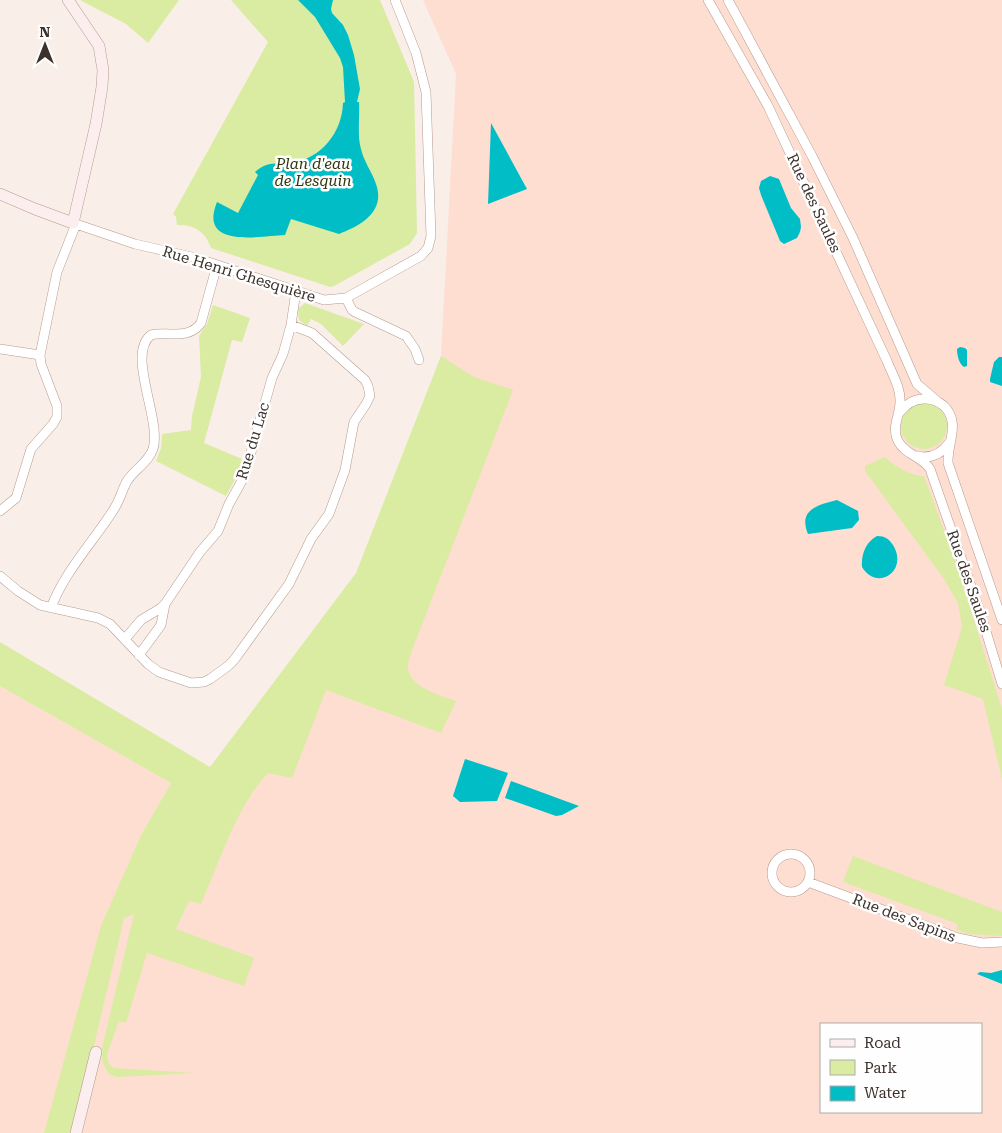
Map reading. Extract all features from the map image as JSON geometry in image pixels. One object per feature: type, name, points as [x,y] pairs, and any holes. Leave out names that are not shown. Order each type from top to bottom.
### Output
[{"type":"street","points":[[0,511],[14,502],[31,449],[57,417],[57,406],[41,364],[40,355],[57,272],[74,223],[96,124],[102,87],[103,70],[99,46],[68,0]]},
{"type":"street","name":"Rue Henri Ghesquière","points":[[0,194],[35,209],[135,244],[187,256],[324,300],[346,298],[421,256],[428,248],[431,236],[426,92],[416,53],[395,0]]},
{"type":"street","name":"Rue des Saules","points":[[708,0],[768,106],[834,245],[897,386],[900,402],[896,422],[896,436],[904,448],[927,464],[931,473],[981,615],[1001,680]]},
{"type":"street","name":"Rue des Saules","points":[[728,0],[812,156],[852,238],[917,384],[945,407],[951,415],[954,429],[948,448],[948,463],[1002,620]]},
{"type":"street","points":[[51,608],[58,591],[114,509],[127,482],[146,463],[153,448],[154,429],[142,362],[145,342],[152,335],[190,333],[198,327],[201,323],[217,265]]},
{"type":"street","name":"Rue du Lac","points":[[125,639],[141,620],[166,604],[200,552],[218,531],[229,504],[244,477],[272,378],[283,354],[291,325],[296,291]]},
{"type":"street","points":[[346,298],[352,310],[406,336],[415,349],[419,360]]},
{"type":"street","points":[[0,576],[26,597],[40,605],[104,620],[115,628],[139,655],[159,672],[185,682],[204,682],[234,660],[290,584],[311,539],[329,514],[345,470],[354,422],[368,400],[370,391],[365,380],[312,333],[291,325]]},
{"type":"street","points":[[0,349],[40,355]]},
{"type":"street","points":[[899,413],[914,400],[928,399],[937,401]]},
{"type":"street","points":[[916,456],[926,457],[940,453],[952,438]]},
{"type":"street","name":"Rue du Lac","points":[[139,655],[161,624],[166,604]]},
{"type":"street","points":[[787,854],[800,856],[805,860],[810,869],[808,882],[798,891],[783,891],[773,882],[774,864],[780,857],[787,854]]},
{"type":"street","name":"Rue des Sapins","points":[[808,882],[958,938],[982,943],[1002,942]]},
{"type":"street","points":[[76,1133],[96,1052]]},
{"type":"shaded area","points":[[423,0],[1002,0],[1002,1133],[0,1133],[0,686],[171,783],[141,835],[102,926],[323,671],[441,356],[456,74]]},
{"type":"green space","points":[[80,0],[179,0],[148,43],[126,24]]},
{"type":"green space","name":"Plan d'eau de Lesquin","points":[[231,0],[380,0],[414,82],[417,233],[410,244],[334,286],[330,287],[211,248],[203,233],[189,226],[177,225],[176,217],[173,214],[268,42]]},
{"type":"green space","points":[[305,303],[364,324],[343,346],[321,324],[311,319],[307,326],[299,320],[298,309]]},
{"type":"green space","points":[[213,305],[250,318],[242,342],[232,340],[204,443],[242,459],[238,474],[226,496],[156,461],[161,448],[162,434],[191,430],[192,416],[201,377],[199,336],[207,324]]},
{"type":"green space","points":[[441,356],[474,377],[513,390],[408,662],[412,679],[418,684],[433,693],[456,701],[441,733],[326,690],[292,778],[268,773],[257,786],[238,818],[201,904],[189,901],[176,929],[254,958],[244,986],[147,953],[126,1023],[119,1021],[107,1054],[108,1062],[113,1068],[195,1073],[117,1077],[109,1074],[103,1063],[101,1052],[134,914],[124,918],[72,1133],[44,1133],[101,926],[141,835],[171,783],[0,686],[0,642],[210,767],[356,573]]},
{"type":"green space","points":[[919,403],[929,403],[943,413],[947,426],[943,439],[937,445],[929,449],[919,449],[905,439],[901,431],[901,421],[911,407]]},
{"type":"green space","points":[[885,457],[903,470],[924,476],[956,563],[1002,709],[1002,779],[983,699],[944,685],[962,627],[958,603],[944,579],[865,471],[865,466]]},
{"type":"green space","points":[[853,856],[1002,912],[1002,936],[968,934],[956,929],[958,924],[843,882]]},
{"type":"water","points":[[298,0],[333,0],[332,13],[343,25],[348,35],[354,55],[360,89],[357,102],[359,102],[360,144],[376,184],[377,202],[369,217],[355,227],[339,234],[291,219],[285,235],[247,237],[223,233],[216,227],[213,217],[217,202],[238,213],[258,175],[255,172],[269,164],[292,163],[312,156],[328,142],[339,124],[343,103],[345,102],[343,67],[340,58],[315,17]]},
{"type":"water","points":[[491,123],[527,189],[488,204]]},
{"type":"water","points":[[770,176],[779,179],[791,208],[800,219],[801,227],[797,238],[784,244],[780,241],[759,188],[761,181]]},
{"type":"water","points":[[960,347],[967,350],[967,366],[964,367],[958,357],[957,349]]},
{"type":"water","points":[[999,357],[1002,357],[1002,386],[990,382],[994,362]]},
{"type":"water","points":[[837,500],[858,511],[859,520],[852,528],[808,534],[806,519],[811,510]]},
{"type":"water","points":[[877,536],[888,540],[893,545],[897,554],[897,563],[894,570],[883,578],[875,578],[862,567],[865,549]]},
{"type":"water","points":[[465,759],[508,773],[497,801],[460,802],[453,796]]},
{"type":"water","points":[[511,781],[579,806],[556,816],[505,798]]},
{"type":"water","points":[[1002,970],[1002,984],[977,974],[980,972],[991,973]]}]
